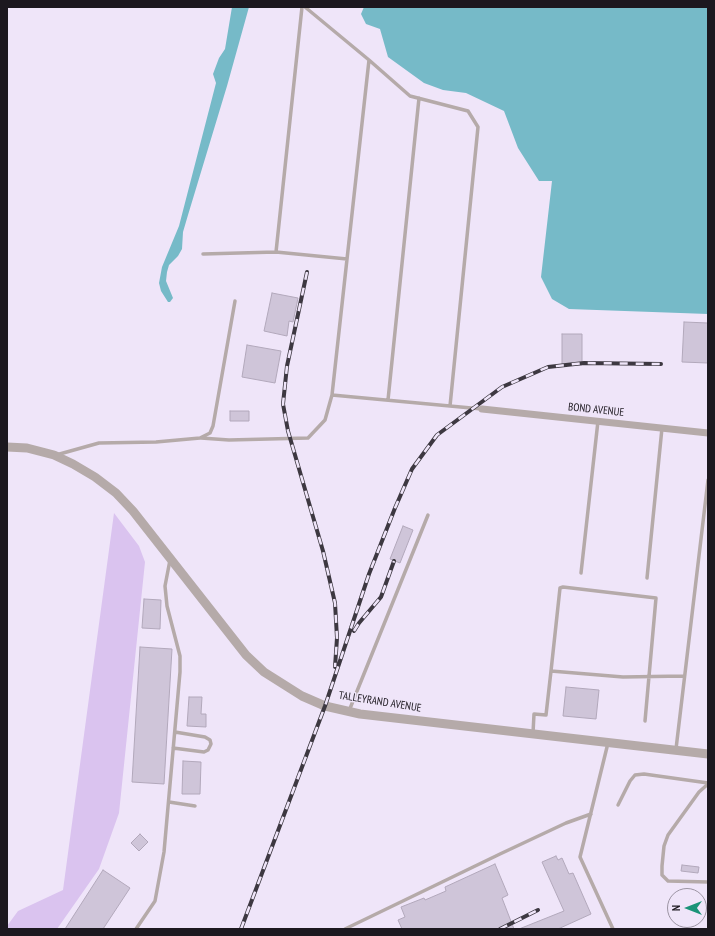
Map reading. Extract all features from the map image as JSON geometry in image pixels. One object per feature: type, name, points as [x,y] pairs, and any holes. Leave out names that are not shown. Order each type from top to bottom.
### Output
[{"type":"street","name":"BOND AVENUE","points":[[482,409],[708,433]]},
{"type":"street","name":"TALLEYRAND AVENUE","points":[[7,447],[27,448],[54,455],[95,477],[116,493],[133,511],[246,655],[264,672],[302,696],[325,706],[349,712],[708,754]]},
{"type":"lane","points":[[276,252],[302,7]]},
{"type":"lane","points":[[305,7],[410,96],[468,111],[478,127],[450,406]]},
{"type":"lane","points":[[54,455],[99,442],[156,442],[200,438],[230,440],[308,438],[325,420],[332,395],[369,60]]},
{"type":"lane","points":[[388,400],[420,98]]},
{"type":"lane","points":[[203,254],[276,252],[347,259]]},
{"type":"lane","points":[[200,438],[210,433],[213,426],[235,301]]},
{"type":"lane","points":[[332,395],[482,409]]},
{"type":"lane","points":[[581,573],[598,421]]},
{"type":"lane","points":[[647,578],[662,428]]},
{"type":"lane","points":[[676,750],[708,480]]},
{"type":"lane","points":[[349,712],[428,515]]},
{"type":"lane","points":[[136,929],[155,901],[164,852],[174,748],[180,656],[167,606],[164,586],[170,559]]},
{"type":"lane","points":[[533,734],[534,714],[546,715],[559,591],[563,587],[656,598],[645,721]]},
{"type":"lane","points":[[551,671],[599,676],[684,676]]},
{"type":"lane","points":[[174,748],[204,752],[208,750],[211,744],[210,740],[205,737],[175,732]]},
{"type":"lane","points":[[608,742],[580,857],[613,929]]},
{"type":"lane","points":[[618,805],[630,781],[635,775],[644,774],[708,783]]},
{"type":"lane","points":[[708,783],[699,792],[668,835],[664,846],[662,866],[662,875],[668,881],[708,882]]},
{"type":"lane","points":[[169,802],[195,806]]},
{"type":"lane","points":[[346,929],[500,854],[566,823],[590,814]]},
{"type":"shaded area","points":[[114,513],[139,546],[145,562],[119,813],[99,869],[57,929],[7,929],[7,926],[18,911],[63,890]]},
{"type":"water","points":[[232,7],[249,7],[183,232],[182,249],[178,256],[169,265],[167,272],[166,281],[173,298],[170,302],[168,302],[161,291],[159,283],[162,267],[179,226],[216,83],[213,74],[219,58],[225,49]]},
{"type":"water","points":[[364,7],[708,7],[708,314],[569,309],[552,299],[541,277],[552,181],[539,181],[518,148],[504,111],[466,93],[443,90],[424,83],[388,57],[380,29],[366,24],[361,14]]},
{"type":"building","points":[[272,293],[298,298],[293,322],[289,321],[287,336],[264,331]]},
{"type":"building","points":[[684,322],[708,323],[708,363],[682,362]]},
{"type":"building","points":[[562,334],[582,334],[582,365],[562,365]]},
{"type":"building","points":[[247,345],[281,351],[275,383],[242,377]]},
{"type":"building","points":[[230,411],[249,411],[249,421],[230,421]]},
{"type":"building","points":[[403,526],[413,530],[400,563],[390,559]]},
{"type":"building","points":[[144,599],[161,600],[160,629],[142,628]]},
{"type":"building","points":[[140,647],[172,649],[164,784],[132,782]]},
{"type":"building","points":[[566,687],[599,690],[596,719],[563,716]]},
{"type":"building","points":[[189,697],[202,697],[201,714],[206,714],[206,727],[187,726]]},
{"type":"building","points":[[183,761],[201,762],[200,794],[182,794]]},
{"type":"building","points":[[140,834],[148,842],[139,851],[131,843]]},
{"type":"building","points":[[556,856],[558,860],[562,858],[569,874],[573,873],[591,914],[558,929],[519,929],[564,911],[542,862]]},
{"type":"building","points":[[495,864],[508,895],[502,898],[514,929],[402,929],[398,920],[405,917],[401,907],[424,898],[425,900],[446,891],[445,887]]},
{"type":"building","points":[[682,865],[699,867],[698,873],[681,871]]},
{"type":"building","points":[[103,870],[130,888],[103,929],[65,929]]},
{"type":"railway","points":[[307,272],[287,366],[283,404],[288,431],[323,551],[335,603],[337,638],[335,667]]},
{"type":"railway","points":[[241,929],[325,706],[369,574],[395,508],[412,469],[437,435],[502,387],[548,367],[584,363],[661,364]]},
{"type":"railway","points":[[354,631],[381,597],[394,561]]},
{"type":"railway","points":[[500,929],[538,910]]}]
